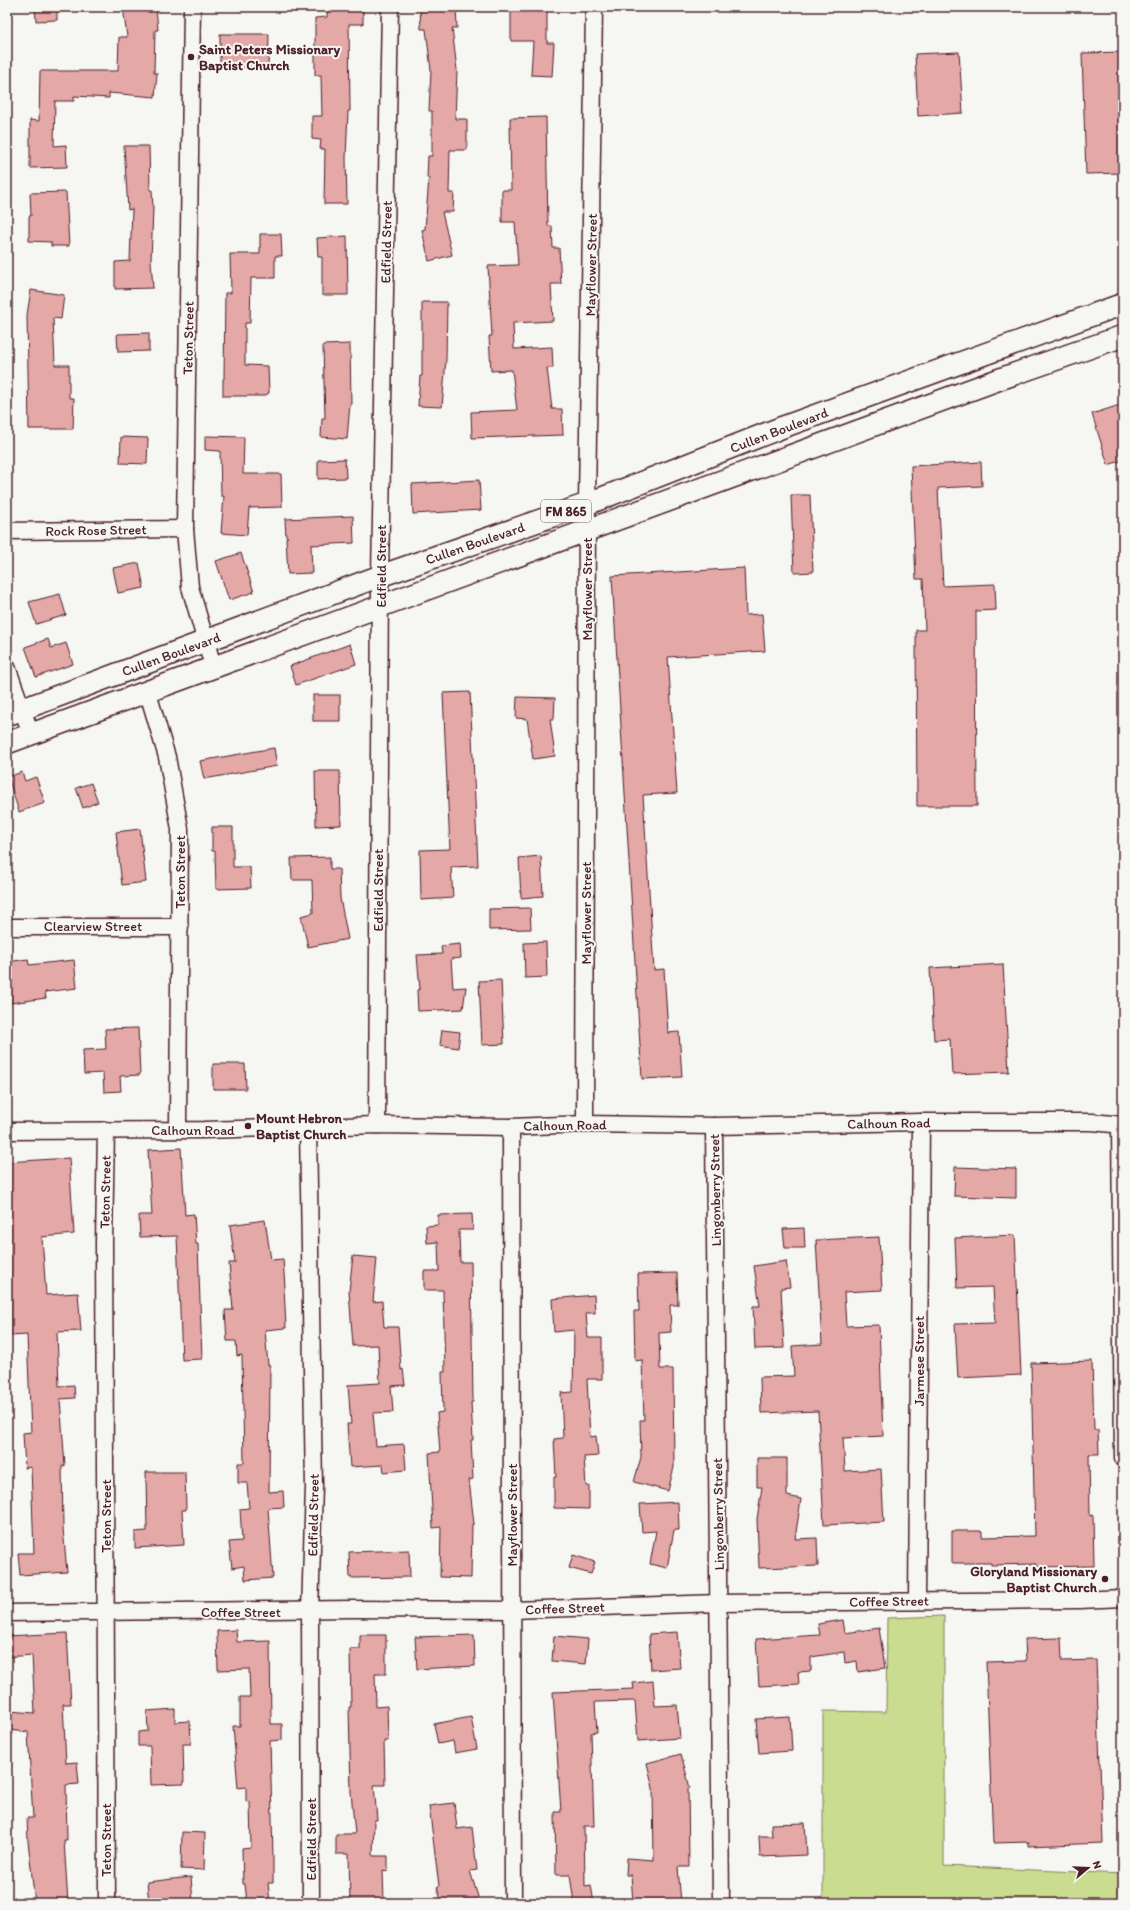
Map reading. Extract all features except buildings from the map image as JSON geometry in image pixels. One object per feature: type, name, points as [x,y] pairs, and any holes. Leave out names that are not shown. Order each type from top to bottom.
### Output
[{"type":"main road","name":"Cullen Boulevard","points":[[14,712],[380,576],[587,504],[782,427],[1123,304]]},
{"type":"main road","name":"Cullen Boulevard","points":[[7,743],[146,690],[587,531],[1000,379],[1123,336]]},
{"type":"main road","points":[[991,352],[1000,379]]},
{"type":"main road","points":[[138,666],[146,690]]},
{"type":"street","name":"Teton Street","points":[[192,7],[185,530],[190,587],[204,642],[213,666]]},
{"type":"street","name":"Edfield Street","points":[[377,1125],[380,576],[390,7]]},
{"type":"street","name":"Mayflower Street","points":[[585,1124],[587,504],[594,7]]},
{"type":"street","name":"Rock Rose Street","points":[[7,532],[185,530]]},
{"type":"street","points":[[7,667],[14,712],[31,734]]},
{"type":"street","name":"Teton Street","points":[[146,690],[166,758],[180,829],[178,1129]]},
{"type":"street","name":"Clearview Street","points":[[7,927],[180,926]]},
{"type":"street","name":"Calhoun Road","points":[[7,1131],[308,1128],[377,1125],[511,1127],[585,1124],[714,1126],[921,1122],[1092,1122],[1122,1125]]},
{"type":"street","name":"Jarmese Street","points":[[917,1601],[921,1122]]},
{"type":"street","points":[[1122,1125],[1123,1458]]},
{"type":"street","name":"Lingonberry Street","points":[[714,1126],[721,1903]]},
{"type":"street","name":"Mayflower Street","points":[[511,1127],[513,1903]]},
{"type":"street","name":"Edfield Street","points":[[308,1128],[314,1487],[310,1611],[311,1903]]},
{"type":"street","name":"Teton Street","points":[[106,1130],[104,1243],[106,1903]]},
{"type":"street","name":"Coffee Street","points":[[7,1613],[310,1611],[352,1609],[512,1610],[719,1603],[1079,1600],[1123,1598]]},
{"type":"green space","points":[[944,1616],[944,1866],[1123,1874],[1123,1903],[823,1903],[823,1711],[886,1712],[887,1618]]},
{"type":"place","name":"Saint Peters Missionary Baptist Church","points":[[191,57]]},
{"type":"place","name":"Mount Hebron Baptist Church","points":[[248,1126]]},
{"type":"place","name":"Gloryland Missionary Baptist Church","points":[[1105,1579]]}]
